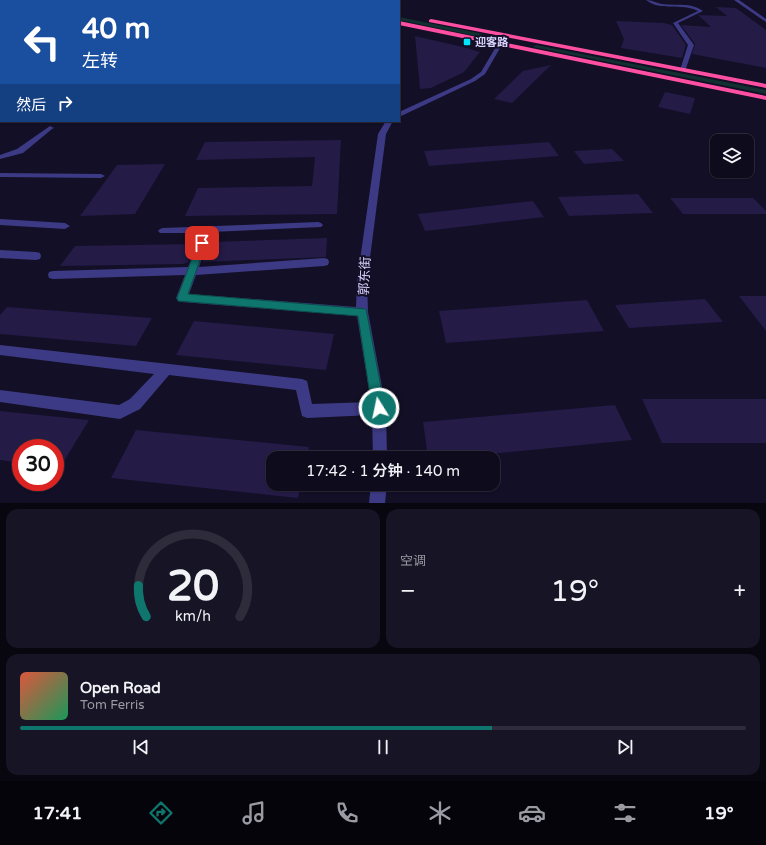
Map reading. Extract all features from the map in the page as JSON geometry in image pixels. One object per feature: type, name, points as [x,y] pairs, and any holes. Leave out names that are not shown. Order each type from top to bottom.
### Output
[{"type":"highway","points":[[421,19],[766,86]]},
{"type":"highway","points":[[400,23],[766,98]]},
{"type":"street","points":[[644,0],[660,5],[688,6],[701,11],[675,23],[691,45],[682,70]]},
{"type":"street","points":[[736,0],[766,21]]},
{"type":"street","points":[[400,115],[473,80],[483,73],[505,36]]},
{"type":"street","name":"郭东街","points":[[380,451],[379,408],[362,312],[362,280],[382,134],[384,127],[389,122]]},
{"type":"street","points":[[0,157],[20,151],[50,128]]},
{"type":"street","points":[[0,175],[102,176]]},
{"type":"street","points":[[0,222],[65,226]]},
{"type":"street","points":[[163,231],[318,225]]},
{"type":"street","points":[[207,230],[182,298],[362,312]]},
{"type":"street","points":[[0,254],[36,256]]},
{"type":"street","points":[[53,275],[191,271],[324,262]]},
{"type":"street","points":[[0,350],[302,385],[307,411],[379,408]]},
{"type":"street","points":[[0,396],[120,412],[136,404],[167,369]]},
{"type":"street","points":[[377,503],[378,491]]},
{"type":"green space","points":[[400,17],[483,34],[480,37],[400,20]]},
{"type":"green space","points":[[536,45],[766,90],[766,94],[533,47]]},
{"type":"building","points":[[716,7],[736,8],[766,30],[766,68],[692,54],[695,44],[681,25],[711,27],[698,15],[727,16]]},
{"type":"building","points":[[616,21],[664,23],[672,25],[686,45],[682,58],[621,48],[624,39]]},
{"type":"building","points":[[415,36],[480,52],[464,72],[431,88],[420,89]]},
{"type":"building","points":[[551,65],[512,103],[494,99],[523,71]]},
{"type":"building","points":[[665,92],[695,98],[690,114],[658,107]]},
{"type":"building","points":[[341,140],[337,214],[185,216],[198,188],[312,186],[315,157],[196,160],[205,142]]},
{"type":"building","points":[[549,142],[559,156],[429,166],[424,151]]},
{"type":"building","points":[[612,149],[624,161],[584,164],[574,151]]},
{"type":"building","points":[[165,164],[135,214],[80,216],[117,165]]},
{"type":"building","points":[[638,194],[653,213],[569,216],[558,197]]},
{"type":"building","points":[[670,198],[753,198],[766,211],[766,214],[683,214]]},
{"type":"building","points":[[533,201],[544,217],[425,231],[418,214]]},
{"type":"building","points":[[327,238],[326,257],[202,262],[209,243],[212,242]]},
{"type":"building","points":[[195,244],[188,262],[183,264],[60,266],[75,246]]},
{"type":"building","points":[[739,296],[766,296],[766,331]]},
{"type":"building","points":[[705,299],[723,322],[629,328],[615,305]]},
{"type":"building","points":[[587,300],[604,331],[446,343],[439,311]]},
{"type":"building","points":[[7,307],[152,318],[136,346],[0,334],[0,315]]},
{"type":"building","points":[[194,321],[334,334],[326,370],[176,355]]},
{"type":"building","points":[[642,399],[766,399],[766,443],[662,443]]},
{"type":"building","points":[[615,405],[632,440],[500,453],[500,451],[427,451],[423,422]]},
{"type":"building","points":[[0,411],[89,420],[64,461],[64,439],[12,439],[12,462],[0,460]]},
{"type":"building","points":[[136,430],[309,447],[308,451],[266,451],[266,491],[300,491],[298,498],[111,478]]},
{"type":"place","name":"迎客路","points":[[467,42]]},
{"type":"route","points":[[202,243],[182,298],[362,312],[379,408]]}]
